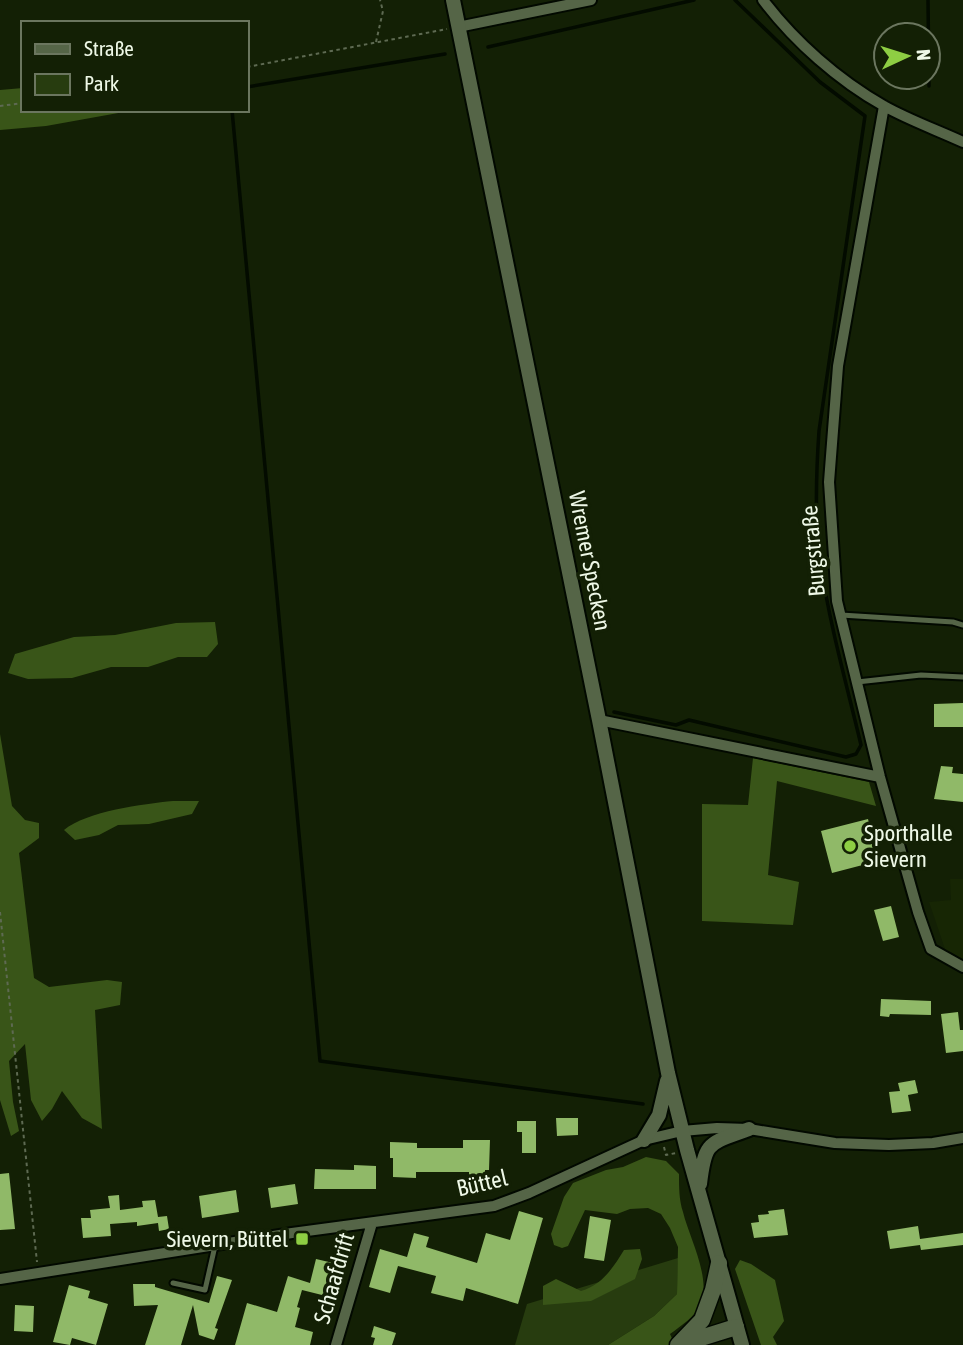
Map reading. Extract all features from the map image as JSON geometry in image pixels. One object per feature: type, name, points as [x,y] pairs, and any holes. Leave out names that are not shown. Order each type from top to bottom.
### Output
[{"type":"main road","points":[[679,1345],[702,1320],[719,1263]]},
{"type":"main road","points":[[679,1345],[736,1327]]},
{"type":"street","name":"Wremer Specken","points":[[453,0],[668,1073],[742,1345]]},
{"type":"street","points":[[458,27],[591,0]]},
{"type":"street","points":[[763,0],[802,45],[840,76],[884,106],[963,142]]},
{"type":"street","name":"Burgstraße","points":[[884,106],[838,366],[829,482],[837,601],[880,777],[918,912],[931,949],[963,967]]},
{"type":"street","points":[[599,720],[880,777]]},
{"type":"street","points":[[644,1140],[659,1115],[668,1073]]},
{"type":"street","points":[[699,1193],[702,1159],[707,1149],[715,1142],[748,1129]]},
{"type":"street","name":"Büttel","points":[[0,1279],[494,1206],[529,1193],[644,1140],[682,1131],[748,1129],[835,1143],[916,1144],[963,1138]]},
{"type":"street","name":"Schaafdrift","points":[[336,1345],[372,1223]]},
{"type":"lane","points":[[841,615],[953,622],[963,625]]},
{"type":"lane","points":[[857,682],[921,675],[963,677]]},
{"type":"lane","points":[[173,1283],[205,1290],[215,1246]]},
{"type":"path","points":[[376,43],[383,11],[380,0]]},
{"type":"path","points":[[248,66],[458,27]]},
{"type":"path","points":[[0,106],[21,103]]},
{"type":"path","points":[[0,912],[38,1274]]},
{"type":"shaded area","points":[[950,879],[963,879],[963,960],[945,949],[929,902],[951,900]]},
{"type":"green space","points":[[21,88],[21,112],[124,112],[46,126],[0,130],[0,90]]},
{"type":"green space","points":[[215,622],[218,644],[207,657],[178,657],[148,667],[111,667],[72,678],[28,679],[8,673],[15,654],[74,637],[115,635],[176,623]]},
{"type":"green space","points":[[0,734],[12,806],[25,820],[39,823],[39,838],[19,853],[34,978],[49,987],[107,980],[122,982],[120,1005],[95,1010],[102,1129],[82,1118],[62,1091],[42,1121],[31,1100],[25,1044],[9,1061],[19,1131],[11,1136],[0,1100]]},
{"type":"green space","points":[[753,758],[869,782],[876,806],[777,781],[768,875],[799,882],[793,925],[702,921],[702,804],[748,805]]},
{"type":"green space","points":[[173,801],[199,801],[192,814],[149,824],[118,825],[99,835],[75,840],[64,830],[74,823],[101,813]]},
{"type":"green space","points":[[646,1157],[666,1161],[679,1174],[681,1203],[701,1269],[701,1303],[688,1320],[670,1334],[675,1345],[608,1345],[654,1316],[677,1294],[678,1247],[670,1228],[661,1214],[648,1208],[630,1209],[617,1214],[585,1210],[568,1246],[562,1248],[554,1245],[551,1234],[564,1197],[573,1183]]},
{"type":"green space","points":[[640,1249],[642,1259],[635,1279],[591,1301],[543,1305],[543,1286],[556,1279],[581,1291],[595,1285],[606,1275],[624,1250]]},
{"type":"green space","points":[[678,1258],[677,1294],[654,1316],[608,1345],[515,1345],[527,1304]]},
{"type":"green space","points":[[740,1260],[775,1280],[784,1321],[773,1337],[777,1345],[761,1345],[735,1269]]},
{"type":"building","points":[[963,703],[963,727],[934,727],[934,704]]},
{"type":"building","points":[[941,766],[953,767],[952,773],[963,774],[963,802],[934,799]]},
{"type":"building","name":"Sporthalle Sievern","points":[[868,819],[878,861],[832,873],[821,831]]},
{"type":"building","points":[[891,906],[899,937],[883,941],[874,910]]},
{"type":"building","points":[[881,999],[931,1001],[931,1015],[880,1016]]},
{"type":"building","points":[[958,1012],[960,1030],[963,1030],[963,1051],[946,1053],[941,1014]]},
{"type":"building","points":[[915,1080],[918,1093],[908,1095],[911,1111],[892,1113],[889,1092],[900,1091],[898,1083]]},
{"type":"building","points":[[556,1118],[578,1118],[578,1135],[557,1136]]},
{"type":"building","points":[[517,1121],[536,1121],[536,1153],[522,1153],[522,1132],[517,1132]]},
{"type":"building","points":[[463,1140],[490,1140],[489,1170],[485,1170],[485,1176],[469,1176],[469,1172],[416,1172],[416,1178],[393,1177],[390,1142],[417,1143],[417,1148],[463,1148]]},
{"type":"building","points":[[354,1165],[376,1166],[376,1189],[314,1189],[315,1169],[354,1170]]},
{"type":"building","points":[[9,1173],[15,1229],[0,1230],[0,1174]]},
{"type":"building","points":[[295,1184],[298,1204],[271,1208],[268,1188]]},
{"type":"building","points":[[236,1190],[239,1212],[202,1218],[199,1196]]},
{"type":"building","points":[[119,1195],[120,1210],[143,1207],[142,1201],[155,1200],[158,1217],[167,1216],[169,1229],[159,1231],[158,1223],[137,1226],[137,1222],[110,1224],[111,1236],[83,1238],[81,1218],[91,1218],[90,1210],[110,1208],[108,1196]]},
{"type":"building","points":[[784,1209],[788,1235],[754,1238],[751,1223],[759,1222],[758,1215]]},
{"type":"building","points":[[519,1211],[543,1218],[518,1304],[466,1288],[463,1301],[431,1293],[436,1276],[398,1266],[390,1293],[369,1287],[380,1249],[407,1257],[414,1233],[429,1237],[426,1247],[477,1263],[486,1233],[510,1240]]},
{"type":"building","points":[[590,1216],[611,1220],[604,1261],[584,1258]]},
{"type":"building","points":[[918,1226],[920,1239],[963,1233],[963,1245],[921,1250],[920,1245],[890,1249],[887,1231]]},
{"type":"building","points":[[316,1259],[342,1265],[334,1298],[302,1290],[295,1327],[313,1332],[310,1345],[235,1345],[247,1303],[277,1312],[288,1276],[310,1283]]},
{"type":"building","points":[[217,1276],[232,1280],[215,1328],[218,1329],[214,1340],[199,1335],[193,1305],[181,1345],[145,1345],[158,1305],[134,1306],[133,1284],[155,1284],[155,1287],[209,1303]]},
{"type":"building","points":[[69,1285],[90,1291],[88,1298],[108,1304],[96,1345],[72,1338],[70,1345],[53,1342]]},
{"type":"building","points":[[15,1305],[34,1306],[33,1332],[14,1331]]},
{"type":"building","points":[[374,1326],[396,1333],[392,1345],[373,1345],[375,1338],[371,1337]]},
{"type":"waterway","points":[[488,47],[694,0]]},
{"type":"waterway","points":[[614,712],[676,725],[689,720],[846,757],[856,754],[861,745],[825,588],[817,533],[816,498],[819,431],[865,116],[820,82],[735,0]]},
{"type":"waterway","points":[[928,0],[928,21]]},
{"type":"waterway","points":[[248,87],[445,54]]},
{"type":"waterway","points":[[232,112],[320,1061],[643,1104]]},
{"type":"place","name":"Sporthalle Sievern","points":[[850,846]]},
{"type":"place","name":"Sievern, Büttel","points":[[302,1239]]}]
